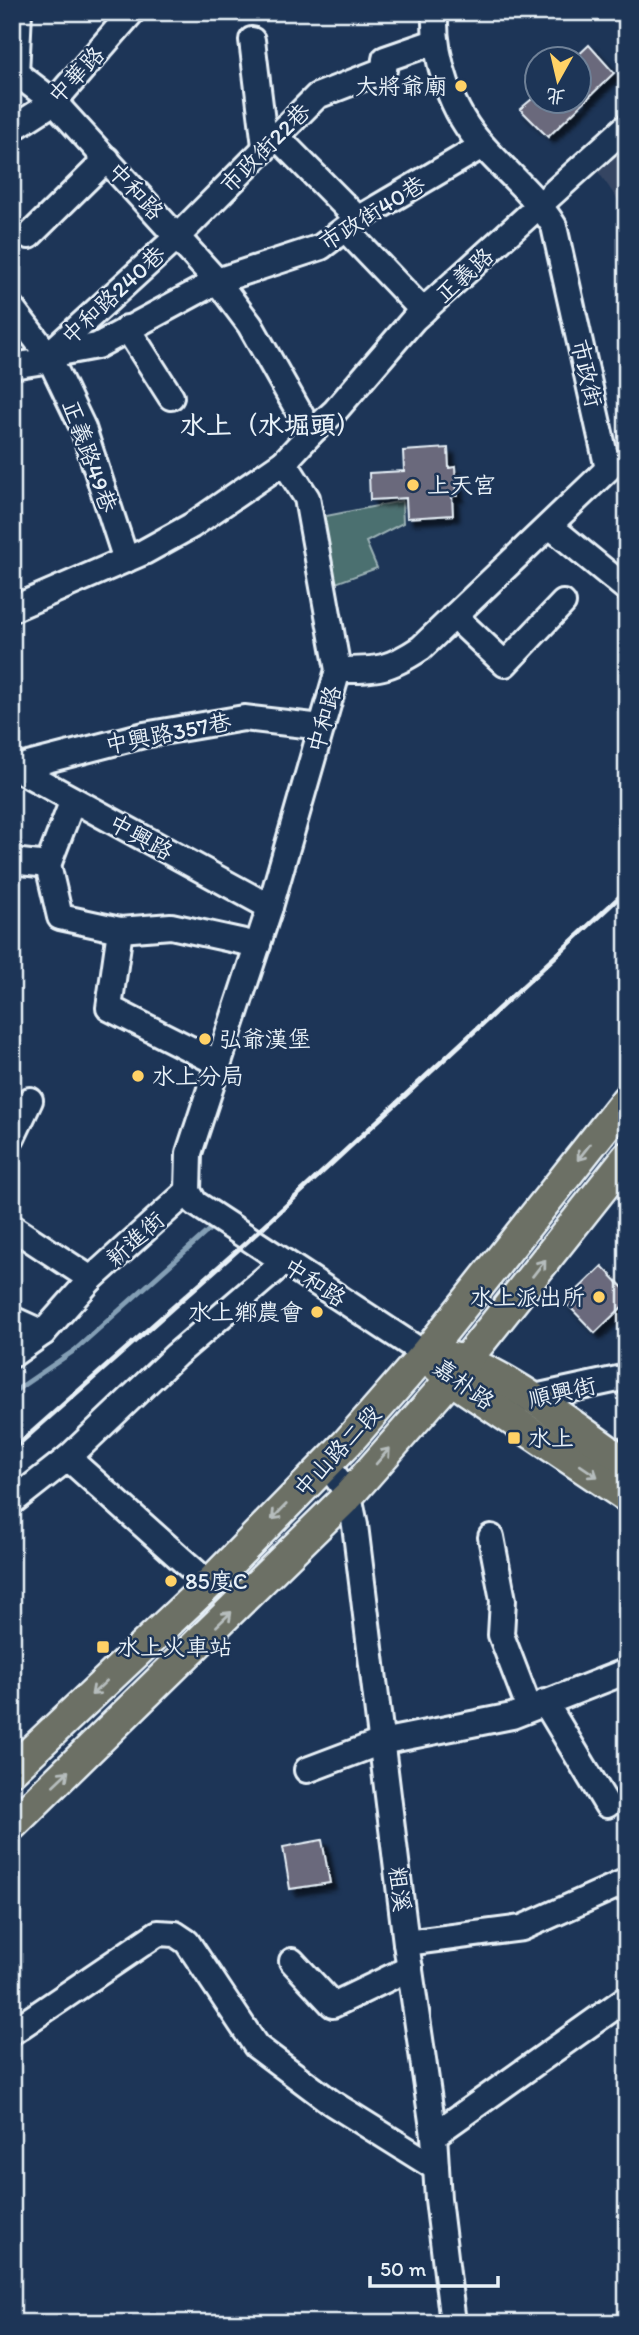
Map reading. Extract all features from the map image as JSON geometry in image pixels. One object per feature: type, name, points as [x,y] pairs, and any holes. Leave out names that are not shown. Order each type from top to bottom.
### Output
[{"type":"main road","name":"中山路二段","points":[[12,1770],[209,1584],[326,1463],[425,1354],[627,1099]]},
{"type":"main road","name":"中山路二段","points":[[12,1825],[349,1495],[458,1369],[627,1157]]},
{"type":"main road","name":"嘉朴路","points":[[425,1354],[529,1397],[627,1464]]},
{"type":"main road","name":"嘉朴路","points":[[458,1369],[498,1409],[627,1497]]},
{"type":"street","points":[[14,71],[19,12]]},
{"type":"street","name":"中華路","points":[[12,129],[54,102],[132,12]]},
{"type":"street","name":"市政街","points":[[338,670],[374,670],[395,666],[421,648],[550,526],[617,468],[554,226],[542,206],[482,146],[456,104],[434,42],[435,12]]},
{"type":"street","points":[[252,40],[271,141],[352,225],[423,311]]},
{"type":"street","name":"市政街22巷","points":[[178,236],[317,96],[384,70],[385,59],[434,42]]},
{"type":"street","name":"中和路","points":[[14,71],[54,102],[217,281],[250,325],[311,433]]},
{"type":"street","name":"正義路","points":[[311,433],[335,411],[423,311],[542,206],[627,126]]},
{"type":"street","name":"市政街40巷","points":[[217,281],[321,247],[352,225],[482,146]]},
{"type":"street","points":[[29,236],[107,159]]},
{"type":"street","name":"中和路240巷","points":[[12,366],[38,362],[48,355],[178,236]]},
{"type":"street","name":"中和路240巷","points":[[48,355],[97,346],[217,281]]},
{"type":"street","name":"正義路49巷","points":[[12,307],[48,355],[83,428],[126,560]]},
{"type":"street","points":[[127,328],[171,397]]},
{"type":"street","points":[[12,609],[126,560],[191,526],[284,462],[311,433]]},
{"type":"street","name":"中和路","points":[[284,462],[307,498],[338,670],[270,907],[189,1153],[188,1191],[195,1203],[425,1354]]},
{"type":"street","points":[[550,526],[627,589]]},
{"type":"street","points":[[454,616],[505,664],[563,603]]},
{"type":"street","name":"中興路357巷","points":[[14,767],[144,735],[244,718],[322,727]]},
{"type":"street","name":"中興路","points":[[14,767],[270,907]]},
{"type":"street","points":[[73,800],[48,865],[60,917],[120,930],[171,926],[258,945]]},
{"type":"street","points":[[12,861],[48,865]]},
{"type":"street","points":[[120,930],[108,1008],[218,1063]]},
{"type":"street","points":[[12,1138],[30,1100]]},
{"type":"street","name":"新進街","points":[[12,1227],[91,1279],[188,1191]]},
{"type":"street","points":[[12,1502],[68,1458],[176,1355],[284,1262]]},
{"type":"street","points":[[12,1355],[43,1333],[91,1279]]},
{"type":"street","points":[[12,1319],[43,1333]]},
{"type":"street","name":"順興街","points":[[498,1409],[529,1397],[627,1377]]},
{"type":"street","points":[[68,1458],[209,1584]]},
{"type":"street","name":"粗溪","points":[[326,1463],[349,1495],[434,2134],[453,2323]]},
{"type":"street","points":[[491,1537],[503,1600],[501,1635],[537,1705],[607,1805]]},
{"type":"street","points":[[307,1770],[380,1742],[512,1716],[627,1671]]},
{"type":"street","points":[[407,1943],[522,1928],[627,1881]]},
{"type":"street","points":[[12,2032],[158,1933],[175,1934],[187,1942],[256,2046],[332,2103],[436,2168]]},
{"type":"street","points":[[292,1961],[333,2005],[410,1968]]},
{"type":"street","points":[[434,2134],[627,1998]]},
{"type":"shaded area","points":[[627,146],[627,213],[597,170]]},
{"type":"green space","points":[[402,501],[403,523],[366,542],[377,568],[325,587],[316,518]]},
{"type":"building","points":[[594,51],[614,73],[594,92]]},
{"type":"building","points":[[527,116],[570,116],[548,137]]},
{"type":"building","name":"上天宮","points":[[448,448],[449,468],[455,467],[457,496],[452,496],[453,515],[407,518],[406,498],[370,500],[369,473],[404,471],[403,451]]},
{"type":"building","name":"水上派出所","points":[[602,1266],[627,1292],[627,1302],[595,1333],[565,1302]]},
{"type":"building","points":[[322,1840],[330,1883],[290,1889],[283,1847]]},
{"type":"waterway","points":[[12,1393],[75,1350],[209,1230]]},
{"type":"railway","points":[[12,1450],[249,1240],[627,890]]},
{"type":"place","name":"大將爺廟","points":[[461,86]]},
{"type":"place","name":"上天宮","points":[[413,485]]},
{"type":"place","name":"弘爺漢堡","points":[[205,1039]]},
{"type":"place","name":"水上分局","points":[[138,1076]]},
{"type":"place","name":"水上派出所","points":[[599,1297]]},
{"type":"place","name":"水上鄉農會","points":[[317,1312]]},
{"type":"place","name":"水上","points":[[514,1438]]},
{"type":"place","name":"85度C","points":[[171,1581]]},
{"type":"place","name":"水上火車站","points":[[103,1647]]},
{"type":"district","name":"水上（水堀頭）","points":[[271,425]]}]
